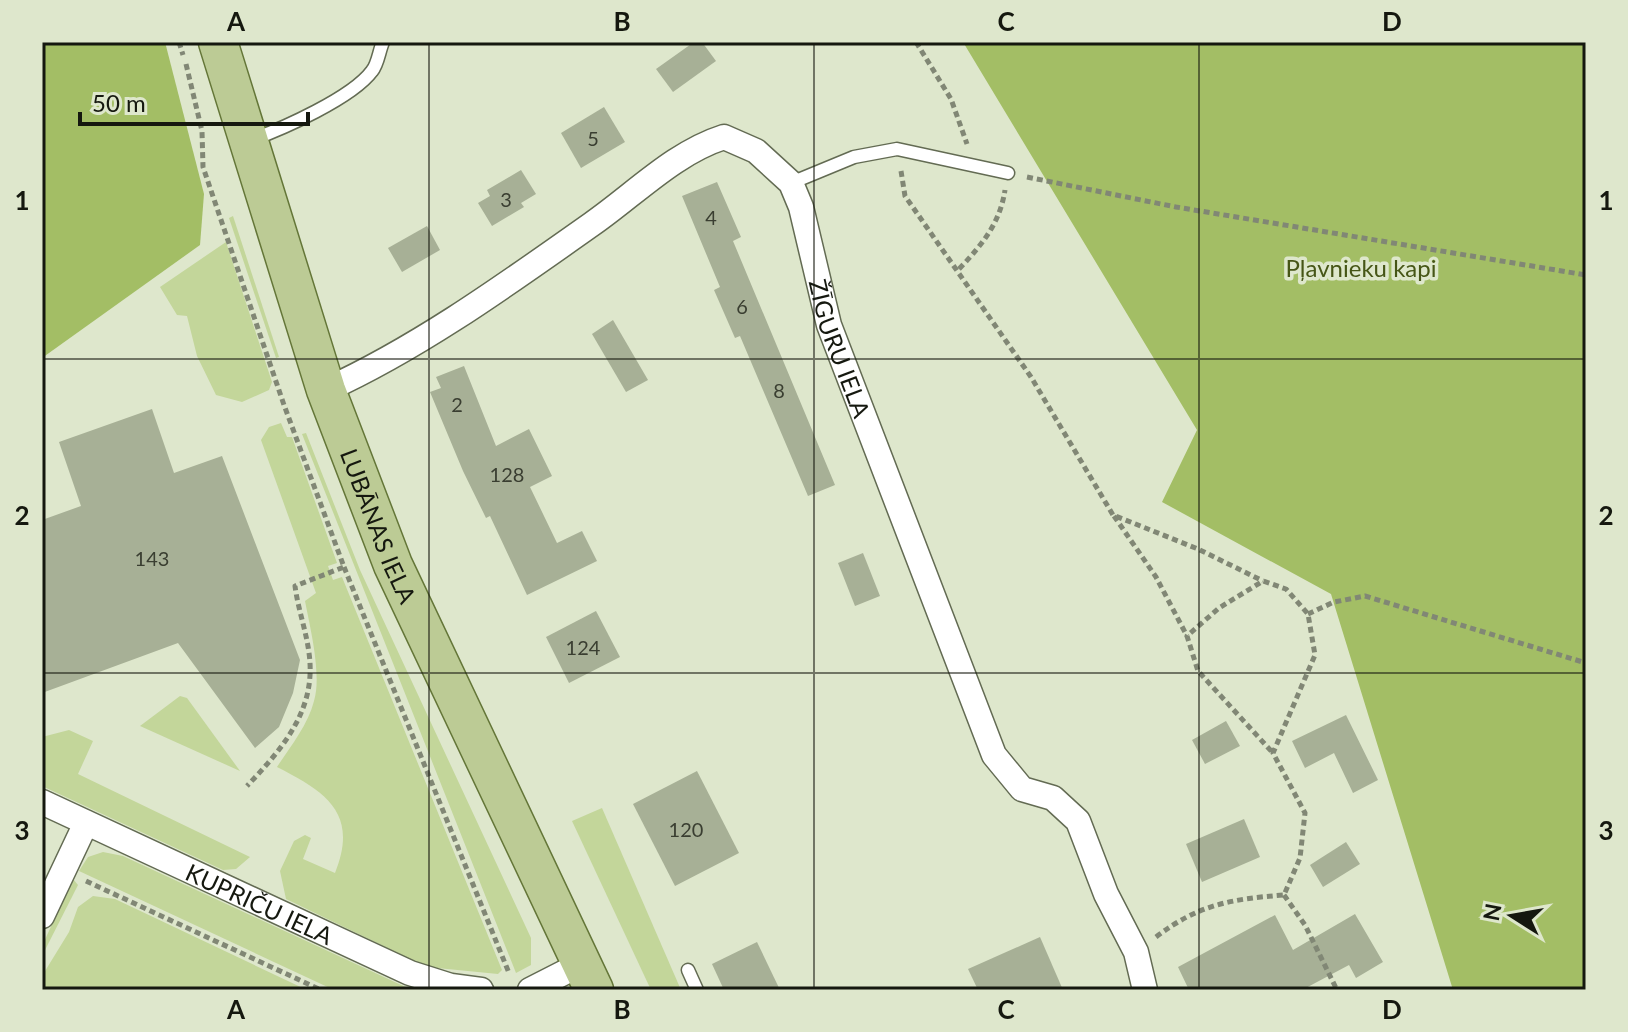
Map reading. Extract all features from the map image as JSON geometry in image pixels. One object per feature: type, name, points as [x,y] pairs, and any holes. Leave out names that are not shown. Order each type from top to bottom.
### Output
[{"type":"main road","name":"LUBĀNAS IELA","points":[[218,42],[326,390],[393,565],[587,977]]},
{"type":"street","name":"ŽĪGURU IELA","points":[[326,390],[398,354],[592,224],[698,145],[724,137],[756,151],[791,183],[801,207],[829,325],[994,755],[1022,789],[1053,798],[1078,821],[1106,894],[1136,952],[1145,990]]},
{"type":"street","name":"KUPRIČU IELA","points":[[42,802],[410,973],[451,986],[481,990]]},
{"type":"street","points":[[42,916],[86,823]]},
{"type":"street","points":[[524,986],[587,977]]},
{"type":"lane","points":[[248,141],[285,129],[355,87],[373,70],[383,42]]},
{"type":"lane","points":[[791,183],[854,157],[897,149],[1008,173]]},
{"type":"lane","points":[[688,970],[697,990]]},
{"type":"path","points":[[179,42],[202,131],[203,167],[344,567],[510,975],[524,986]]},
{"type":"path","points":[[916,42],[951,99],[973,164]]},
{"type":"path","points":[[897,149],[905,196],[959,269],[1031,377],[1113,515],[1156,577],[1187,636],[1198,671],[1273,753],[1305,813],[1300,858],[1284,895]]},
{"type":"path","points":[[959,269],[985,242],[1003,209],[1008,173],[1176,207],[1586,275]]},
{"type":"path","points":[[1113,515],[1286,589],[1308,614],[1315,655],[1273,753]]},
{"type":"path","points":[[247,786],[286,745],[307,702],[309,654],[295,586],[344,567]]},
{"type":"path","points":[[1187,636],[1219,608],[1263,581]]},
{"type":"path","points":[[1308,614],[1334,602],[1365,596],[1586,663]]},
{"type":"path","points":[[63,870],[321,990]]},
{"type":"path","points":[[1136,952],[1181,918],[1229,899],[1284,895]]},
{"type":"path","points":[[1284,895],[1305,925],[1337,990]]},
{"type":"green space","points":[[42,42],[165,42],[204,194],[200,245],[42,358]]},
{"type":"green space","name":"Pļavnieku kapi","points":[[963,42],[1586,42],[1586,990],[1453,990],[1331,594],[1162,502],[1197,430]]},
{"type":"green space","points":[[233,216],[279,357],[276,358],[229,218]]},
{"type":"green space","points":[[226,242],[272,382],[269,390],[242,402],[216,395],[197,356],[187,316],[177,315],[160,287]]},
{"type":"green space","points":[[281,423],[287,437],[292,437],[337,563],[328,566],[333,580],[342,577],[502,970],[498,974],[427,967],[286,899],[280,871],[294,841],[305,835],[311,838],[303,859],[335,873],[343,835],[340,820],[323,796],[277,767],[308,719],[317,678],[305,601],[316,593],[261,440],[269,427]]},
{"type":"green space","points":[[306,433],[360,570],[531,938],[531,965],[516,973],[302,434]]},
{"type":"green space","points":[[180,696],[187,698],[240,771],[140,726]]},
{"type":"green space","points":[[69,730],[93,741],[78,774],[250,857],[236,869],[223,870],[42,786],[42,737]]},
{"type":"green space","points":[[602,808],[681,990],[651,990],[572,821]]},
{"type":"green space","points":[[103,852],[123,856],[412,990],[334,990],[79,871],[88,857]]},
{"type":"green space","points":[[73,879],[78,885],[42,956],[42,946]]},
{"type":"green space","points":[[93,896],[115,899],[307,990],[42,990],[42,976],[69,932],[78,907]]},
{"type":"building","points":[[694,42],[702,42],[716,61],[673,92],[656,69]]},
{"type":"building","points":[[604,107],[625,142],[581,168],[561,133]]},
{"type":"building","points":[[521,170],[536,194],[521,203],[524,207],[492,226],[478,203],[490,196],[487,190]]},
{"type":"building","points":[[717,182],[741,237],[733,241],[835,485],[808,496],[740,336],[735,338],[714,290],[720,287],[682,196]]},
{"type":"building","points":[[427,226],[440,250],[402,272],[388,248]]},
{"type":"building","points":[[613,320],[648,380],[626,392],[592,334]]},
{"type":"building","points":[[464,366],[496,446],[529,429],[552,476],[530,487],[557,543],[582,531],[597,561],[527,595],[490,516],[486,518],[463,471],[430,392],[441,388],[436,377]]},
{"type":"building","points":[[152,409],[174,473],[222,456],[300,660],[293,693],[279,727],[255,748],[178,643],[42,693],[42,520],[81,506],[59,442]]},
{"type":"building","points":[[863,553],[880,596],[855,606],[838,563]]},
{"type":"building","points":[[596,611],[620,657],[569,683],[546,637]]},
{"type":"building","points":[[1346,715],[1378,780],[1353,793],[1334,753],[1305,768],[1292,741]]},
{"type":"building","points":[[1226,721],[1240,746],[1205,764],[1192,740]]},
{"type":"building","points":[[697,771],[739,853],[675,886],[633,804]]},
{"type":"building","points":[[1244,819],[1260,857],[1202,882],[1186,844]]},
{"type":"building","points":[[1346,842],[1360,864],[1323,887],[1310,865]]},
{"type":"building","points":[[1355,914],[1383,962],[1356,978],[1349,965],[1302,990],[1189,990],[1178,967],[1275,915],[1293,950]]},
{"type":"building","points":[[1040,937],[1063,990],[978,990],[968,969]]},
{"type":"building","points":[[757,942],[780,990],[724,990],[712,964]]}]
